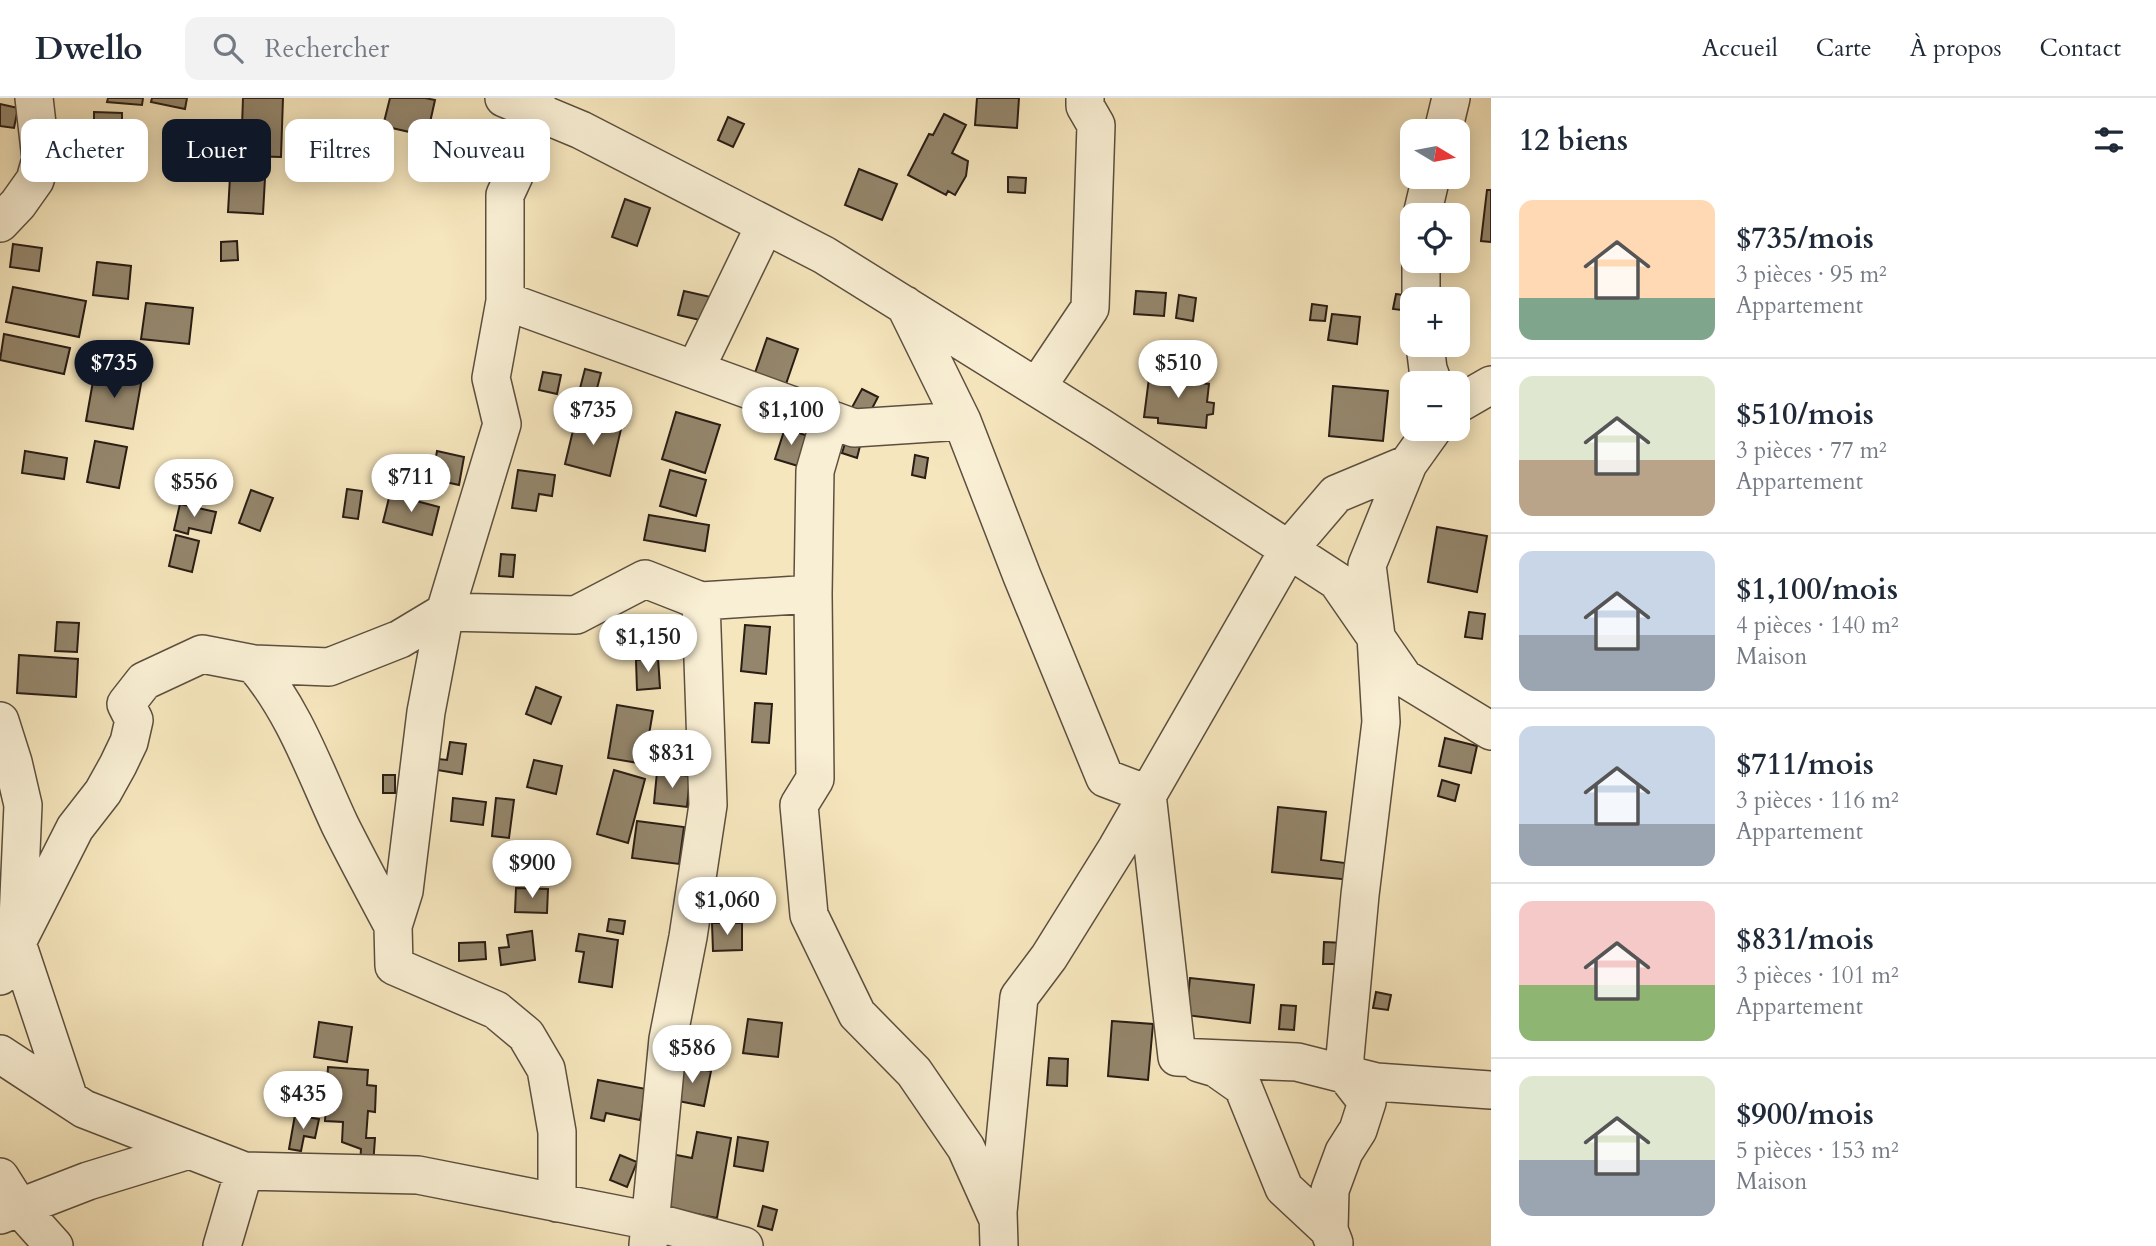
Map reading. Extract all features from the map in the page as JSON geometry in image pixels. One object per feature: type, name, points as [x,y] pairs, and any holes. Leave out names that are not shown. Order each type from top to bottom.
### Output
[{"type":"street","points":[[0,223],[19,204],[35,180],[41,159],[34,98]]},
{"type":"street","points":[[1037,387],[1090,308],[1096,125],[1085,106],[1085,98]]},
{"type":"street","points":[[1446,119],[1451,98]]},
{"type":"street","points":[[524,102],[824,255],[1037,387],[1289,549],[1337,581],[1404,678],[1491,731]]},
{"type":"street","points":[[524,102],[529,143],[505,195],[505,301],[491,378],[502,424],[445,612],[426,712],[404,891],[393,926],[394,967],[496,1010],[526,1035],[546,1069],[557,1132],[557,1203]]},
{"type":"street","points":[[695,370],[765,225]]},
{"type":"street","points":[[505,301],[854,428],[962,421]]},
{"type":"street","points":[[905,305],[962,421],[1021,576],[1105,778],[1147,794]]},
{"type":"street","points":[[1470,397],[1491,385]]},
{"type":"street","points":[[1470,413],[1491,413]]},
{"type":"street","points":[[830,419],[815,471],[815,779],[799,805],[809,915],[857,1014],[914,1072],[966,1148],[998,1233]]},
{"type":"street","points":[[1332,1238],[1330,1190],[1343,1152],[1358,1130],[1367,1102],[1346,1075],[1345,1057],[1360,895],[1381,722],[1376,636],[1367,565],[1408,464],[1424,441]]},
{"type":"street","points":[[998,1233],[1019,997],[1049,957],[1117,848],[1289,549],[1336,494],[1408,464]]},
{"type":"street","points":[[0,976],[75,828],[103,792],[118,765],[134,720],[126,704],[144,681],[202,654],[254,663],[329,667],[400,639],[445,612],[576,615],[645,579],[701,601],[813,594]]},
{"type":"street","points":[[649,1233],[668,1039],[688,937],[708,805],[701,601]]},
{"type":"street","points":[[254,663],[272,685],[303,739],[340,824],[393,926]]},
{"type":"street","points":[[0,721],[23,805],[17,943],[69,1099]]},
{"type":"street","points":[[1147,794],[1177,1057]]},
{"type":"street","points":[[0,1054],[84,1109],[244,1171],[418,1175],[557,1203],[649,1233],[744,1246]]},
{"type":"street","points":[[1177,1057],[1297,1062],[1376,1082],[1491,1090]]},
{"type":"street","points":[[1177,1057],[1216,1068],[1243,1087],[1284,1188],[1332,1238]]},
{"type":"street","points":[[10,1211],[88,1181],[189,1150]]},
{"type":"street","points":[[222,1246],[244,1171]]},
{"type":"street","points":[[0,1177],[10,1211],[54,1246]]},
{"type":"building","points":[[108,98],[143,98],[142,105],[107,102]]},
{"type":"building","points":[[152,98],[187,98],[185,109],[151,102]]},
{"type":"building","points":[[243,98],[283,98],[281,157],[271,157],[271,119],[242,119]]},
{"type":"building","points":[[390,98],[435,100],[431,119],[408,119],[408,132],[394,128],[394,119],[385,119]]},
{"type":"building","points":[[977,98],[1019,98],[1017,128],[975,125]]},
{"type":"building","points":[[0,104],[18,108],[14,128],[0,126]]},
{"type":"building","points":[[94,112],[122,113],[122,119],[94,119]]},
{"type":"building","points":[[944,114],[966,125],[952,153],[968,161],[966,176],[955,195],[948,191],[946,195],[908,175],[929,134],[933,135]]},
{"type":"building","points":[[728,117],[744,124],[733,147],[718,140]]},
{"type":"building","points":[[859,169],[897,184],[882,220],[845,205]]},
{"type":"building","points":[[1008,177],[1026,178],[1025,193],[1008,192]]},
{"type":"building","points":[[230,182],[265,182],[263,214],[228,212]]},
{"type":"building","points":[[1487,190],[1491,190],[1491,242],[1481,241]]},
{"type":"building","points":[[625,199],[650,208],[637,246],[612,237]]},
{"type":"building","points":[[237,241],[238,260],[221,261],[221,242]]},
{"type":"building","points":[[13,244],[42,248],[39,271],[10,267]]},
{"type":"building","points":[[97,262],[131,266],[128,299],[93,295]]},
{"type":"building","points":[[13,287],[86,301],[79,337],[6,322]]},
{"type":"building","points":[[684,291],[715,298],[709,322],[678,315]]},
{"type":"building","points":[[1136,291],[1166,293],[1164,316],[1134,314]]},
{"type":"building","points":[[1396,294],[1400,295],[1400,310],[1393,309]]},
{"type":"building","points":[[1179,295],[1196,298],[1193,321],[1176,318]]},
{"type":"building","points":[[146,303],[193,308],[189,344],[141,339]]},
{"type":"building","points":[[1312,304],[1327,306],[1325,321],[1310,320]]},
{"type":"building","points":[[1332,314],[1360,317],[1357,344],[1328,340]]},
{"type":"building","points":[[4,334],[70,348],[64,374],[0,360]]},
{"type":"building","points":[[767,338],[798,349],[786,384],[755,373]]},
{"type":"building","points":[[1170,358],[1182,359],[1180,381],[1209,384],[1207,402],[1214,403],[1213,414],[1207,415],[1206,428],[1158,423],[1158,418],[1144,417],[1149,378],[1167,380]]},
{"type":"building","points":[[585,369],[601,373],[594,400],[578,396]]},
{"type":"building","points":[[95,370],[142,378],[133,429],[86,421]]},
{"type":"building","points":[[543,372],[561,375],[557,394],[539,390]]},
{"type":"building","points":[[1333,386],[1388,391],[1383,441],[1329,436]]},
{"type":"building","points":[[862,389],[878,397],[866,420],[850,411]]},
{"type":"building","points":[[676,412],[720,425],[705,473],[662,459]]},
{"type":"building","points":[[576,418],[621,429],[610,476],[565,464]]},
{"type":"building","points":[[785,428],[808,436],[798,466],[775,459]]},
{"type":"building","points":[[847,437],[861,442],[857,458],[842,453]]},
{"type":"building","points":[[95,441],[127,447],[119,488],[87,482]]},
{"type":"building","points":[[25,451],[67,458],[64,479],[22,473]]},
{"type":"building","points":[[437,451],[464,457],[459,485],[432,479]]},
{"type":"building","points":[[915,455],[928,458],[925,478],[912,475]]},
{"type":"building","points":[[518,470],[555,475],[552,496],[539,494],[536,511],[512,508]]},
{"type":"building","points":[[670,470],[706,480],[696,516],[660,506]]},
{"type":"building","points":[[347,489],[362,491],[358,519],[343,517]]},
{"type":"building","points":[[251,490],[273,498],[260,531],[239,523]]},
{"type":"building","points":[[390,494],[439,507],[432,535],[383,522]]},
{"type":"building","points":[[180,504],[216,512],[211,533],[189,528],[188,534],[174,530]]},
{"type":"building","points":[[649,515],[709,525],[705,551],[644,540]]},
{"type":"building","points":[[1437,527],[1487,536],[1477,592],[1428,582]]},
{"type":"building","points":[[176,535],[199,541],[192,572],[169,566]]},
{"type":"building","points":[[501,554],[515,555],[513,577],[499,576]]},
{"type":"building","points":[[1469,612],[1485,614],[1482,639],[1465,637]]},
{"type":"building","points":[[57,622],[79,623],[77,652],[55,651]]},
{"type":"building","points":[[745,625],[770,627],[766,674],[741,671]]},
{"type":"building","points":[[19,655],[78,659],[76,697],[17,693]]},
{"type":"building","points":[[658,658],[660,688],[637,690],[636,660]]},
{"type":"building","points":[[536,687],[561,697],[551,724],[526,714]]},
{"type":"building","points":[[755,703],[772,704],[769,743],[752,742]]},
{"type":"building","points":[[617,705],[653,711],[644,764],[608,758]]},
{"type":"building","points":[[1445,738],[1477,746],[1471,773],[1439,766]]},
{"type":"building","points":[[450,742],[466,744],[462,774],[437,770],[439,759],[447,760]]},
{"type":"building","points":[[534,760],[562,766],[556,794],[527,787]]},
{"type":"building","points":[[614,770],[645,779],[628,843],[597,834]]},
{"type":"building","points":[[657,772],[690,776],[687,807],[654,803]]},
{"type":"building","points":[[383,775],[395,775],[395,793],[383,793]]},
{"type":"building","points":[[1442,780],[1459,785],[1455,801],[1438,796]]},
{"type":"building","points":[[453,798],[486,802],[483,825],[451,821]]},
{"type":"building","points":[[496,798],[514,800],[509,838],[492,836]]},
{"type":"building","points":[[1278,807],[1326,812],[1321,860],[1353,864],[1351,880],[1272,872]]},
{"type":"building","points":[[637,821],[684,827],[679,864],[632,858]]},
{"type":"building","points":[[516,888],[548,889],[547,913],[515,912]]},
{"type":"building","points":[[609,919],[625,921],[623,934],[607,931]]},
{"type":"building","points":[[712,923],[742,923],[742,950],[713,951]]},
{"type":"building","points":[[532,931],[535,960],[501,965],[499,948],[509,947],[507,935]]},
{"type":"building","points":[[579,934],[618,940],[612,987],[579,982],[584,952],[576,951]]},
{"type":"building","points":[[485,942],[486,959],[459,961],[459,943]]},
{"type":"building","points":[[1324,942],[1345,943],[1344,964],[1323,964]]},
{"type":"building","points":[[1190,978],[1254,985],[1250,1023],[1186,1015]]},
{"type":"building","points":[[1376,992],[1391,995],[1388,1010],[1373,1008]]},
{"type":"building","points":[[1281,1005],[1296,1006],[1294,1030],[1279,1029]]},
{"type":"building","points":[[748,1019],[782,1023],[778,1057],[743,1053]]},
{"type":"building","points":[[1112,1021],[1153,1024],[1148,1080],[1108,1076]]},
{"type":"building","points":[[319,1022],[352,1027],[347,1062],[314,1057]]},
{"type":"building","points":[[1049,1058],[1068,1059],[1067,1086],[1047,1085]]},
{"type":"building","points":[[680,1065],[711,1071],[704,1106],[673,1100]]},
{"type":"building","points":[[328,1067],[368,1070],[367,1085],[376,1086],[375,1112],[368,1111],[366,1138],[375,1138],[373,1166],[360,1165],[361,1149],[342,1142],[343,1122],[325,1121]]},
{"type":"building","points":[[598,1080],[646,1089],[640,1120],[606,1113],[604,1121],[591,1118]]},
{"type":"building","points":[[295,1115],[319,1119],[315,1138],[304,1136],[301,1151],[289,1149]]},
{"type":"building","points":[[697,1132],[731,1138],[717,1218],[656,1206],[666,1153],[692,1158]]},
{"type":"building","points":[[738,1137],[768,1142],[763,1171],[734,1166]]},
{"type":"building","points":[[620,1155],[637,1162],[627,1187],[610,1180]]},
{"type":"building","points":[[763,1206],[777,1210],[772,1230],[758,1226]]}]
